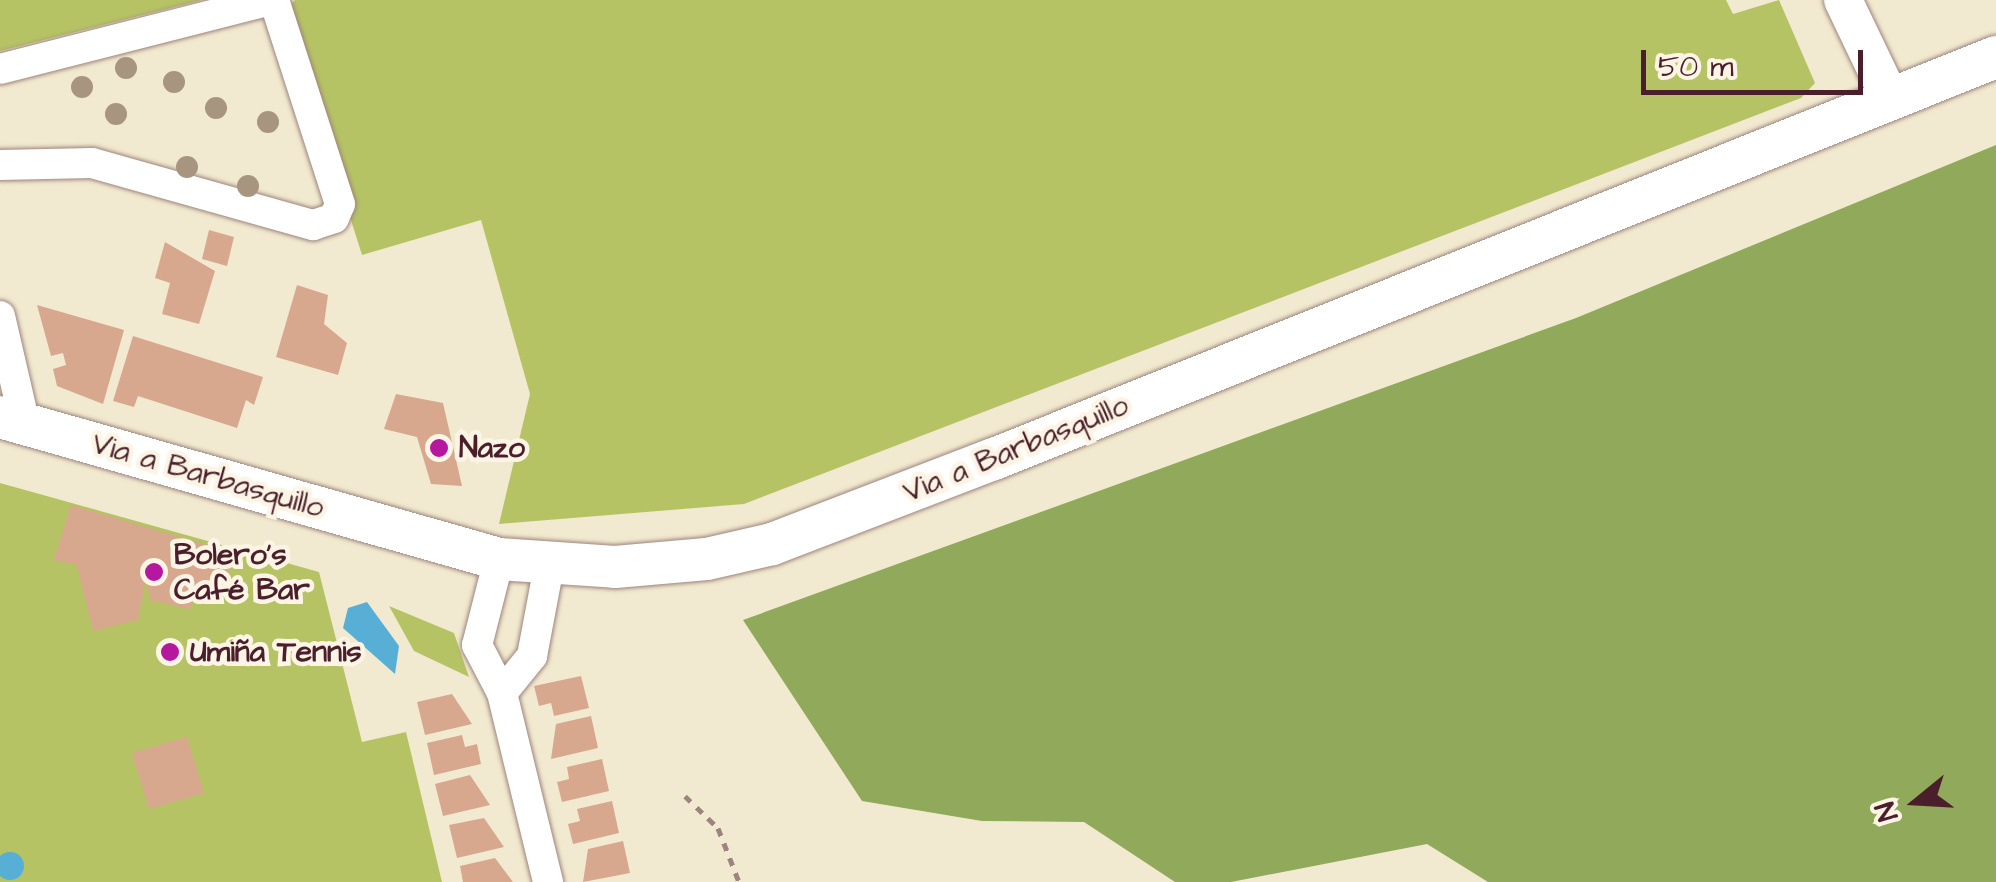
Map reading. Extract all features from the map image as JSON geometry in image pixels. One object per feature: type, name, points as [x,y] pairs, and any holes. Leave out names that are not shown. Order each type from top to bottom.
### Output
[{"type":"main road","name":"Via a Barbasquillo","points":[[12,420],[499,559],[549,566],[666,565],[772,544],[1996,58]]},
{"type":"street","points":[[0,69],[273,0],[340,204],[334,218],[313,225],[92,163],[0,165]]},
{"type":"street","points":[[1843,0],[1890,98]]},
{"type":"street","points":[[0,316],[12,420]]},
{"type":"street","points":[[499,559],[477,645],[502,693],[548,882]]},
{"type":"street","points":[[502,693],[532,656],[549,566]]},
{"type":"path","points":[[685,796],[718,828],[739,882]]},
{"type":"green space","points":[[0,0],[202,0],[0,51]]},
{"type":"green space","points":[[295,0],[1726,0],[1733,14],[1779,0],[1815,83],[1801,98],[744,504],[499,524],[530,394],[481,220],[362,255],[285,11]]},
{"type":"green space","points":[[1996,145],[1996,882],[1488,882],[1427,844],[1231,882],[1175,882],[1084,822],[982,821],[862,801],[743,620],[1576,318]]},
{"type":"green space","name":"Umiña Tennis","points":[[0,483],[319,572],[362,742],[406,732],[442,882],[0,882]]},
{"type":"green space","points":[[389,606],[454,633],[469,677],[414,651]]},
{"type":"water","points":[[367,602],[399,646],[395,674],[343,628],[348,608]]},
{"type":"water","points":[[10,852],[20,856],[24,866],[20,876],[10,880],[0,876],[-4,866],[0,856]]},
{"type":"building","points":[[209,230],[234,237],[227,266],[202,259]]},
{"type":"building","points":[[165,242],[215,271],[199,324],[162,314],[170,283],[155,278]]},
{"type":"building","points":[[297,285],[328,295],[324,324],[347,343],[338,375],[276,357]]},
{"type":"building","points":[[37,305],[124,330],[103,404],[57,386],[53,369],[66,365],[63,353],[51,356]]},
{"type":"building","points":[[133,336],[263,377],[254,405],[246,400],[237,428],[138,396],[134,407],[113,401]]},
{"type":"building","name":"Nazo","points":[[396,394],[443,403],[462,486],[431,484],[417,437],[384,429]]},
{"type":"building","name":"Bolero’s Café Bar","points":[[71,505],[234,553],[221,602],[195,597],[190,609],[150,600],[146,579],[138,620],[93,631],[77,565],[54,560]]},
{"type":"building","points":[[581,676],[589,708],[554,716],[551,703],[539,706],[534,686]]},
{"type":"building","points":[[452,694],[472,724],[425,735],[417,702]]},
{"type":"building","points":[[591,716],[598,748],[551,759],[556,724]]},
{"type":"building","points":[[462,735],[465,747],[477,744],[481,764],[434,775],[427,743]]},
{"type":"building","points":[[187,737],[204,793],[149,809],[132,753]]},
{"type":"building","points":[[602,759],[609,791],[562,802],[557,782],[569,779],[567,767]]},
{"type":"building","points":[[470,775],[490,805],[443,816],[435,784]]},
{"type":"building","points":[[612,801],[619,833],[573,844],[568,824],[580,821],[577,809]]},
{"type":"building","points":[[484,818],[504,847],[457,858],[449,825]]},
{"type":"building","points":[[623,841],[630,873],[583,882],[588,849]]},
{"type":"building","points":[[495,858],[513,882],[463,882],[460,866]]},
{"type":"place","name":"Nazo","points":[[439,448]]},
{"type":"place","name":"Bolero’s Café Bar","points":[[154,572]]},
{"type":"place","name":"Umiña Tennis","points":[[170,652]]}]
